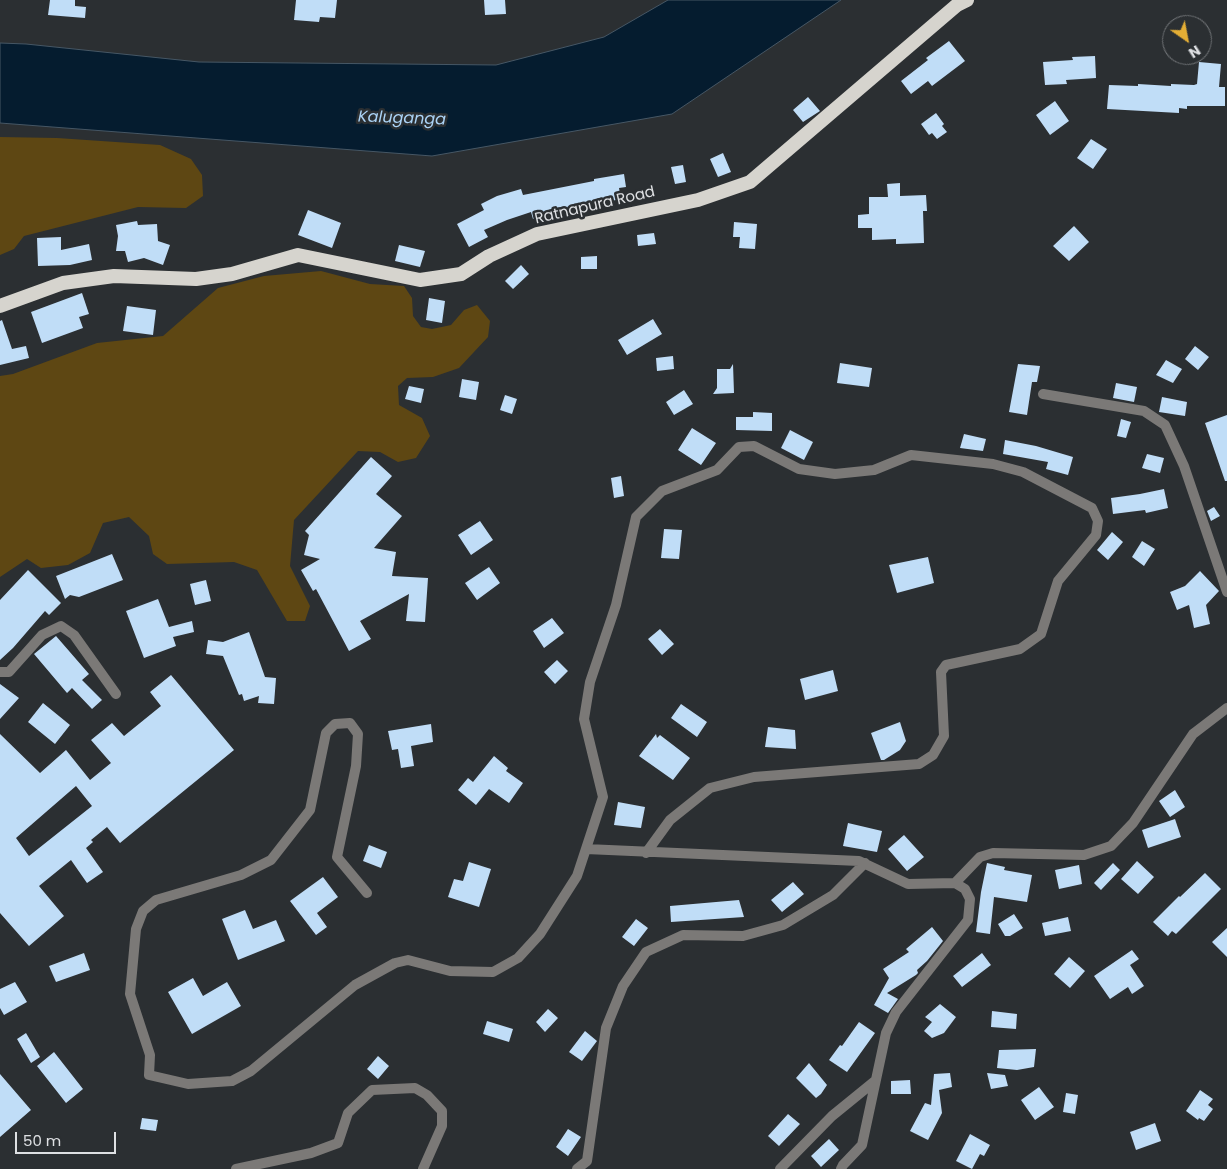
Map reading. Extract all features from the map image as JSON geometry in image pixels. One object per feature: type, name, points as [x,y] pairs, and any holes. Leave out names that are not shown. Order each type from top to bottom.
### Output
[{"type":"highway","name":"Ratnapura Road","points":[[0,306],[63,283],[114,276],[196,279],[232,274],[298,254],[420,280],[461,274],[489,256],[537,234],[698,200],[750,182],[957,5],[967,0]]},
{"type":"street","points":[[1043,394],[1144,411],[1166,425],[1184,466],[1227,592]]},
{"type":"street","points":[[367,893],[337,857],[356,766],[358,734],[350,722],[335,724],[326,733],[310,810],[271,860],[242,875],[156,900],[143,911],[136,929],[130,994],[150,1055],[149,1075],[188,1084],[232,1080],[251,1071],[355,985],[395,963],[408,960],[450,971],[493,972],[518,958],[540,934],[577,876],[603,797],[584,719],[590,682],[616,605],[636,517],[662,491],[717,470],[738,447],[754,446],[799,469],[835,474],[874,470],[911,455],[993,464],[1023,472],[1092,508],[1098,521],[1096,535],[1058,581],[1041,634],[1020,649],[946,665],[941,672],[944,736],[933,755],[919,764],[754,777],[710,788],[670,820],[646,853]]},
{"type":"street","points":[[0,672],[9,672],[42,635],[61,626],[74,635],[116,694]]},
{"type":"street","points":[[955,883],[980,857],[993,853],[1084,856],[1111,846],[1133,823],[1193,734],[1227,708]]},
{"type":"street","points":[[586,849],[859,861],[908,884],[955,883],[966,889],[970,899],[968,920],[896,1012],[886,1033],[862,1145],[841,1169]]},
{"type":"street","points":[[577,1169],[588,1161],[606,1028],[623,986],[646,952],[683,935],[743,936],[783,925],[832,895],[864,863]]},
{"type":"street","points":[[780,1169],[832,1116],[875,1081]]},
{"type":"street","points":[[236,1169],[311,1153],[338,1143],[348,1113],[372,1090],[415,1088],[427,1095],[442,1111],[442,1126],[423,1169]]},
{"type":"shaded area","points":[[0,137],[57,138],[160,145],[191,159],[202,175],[203,196],[186,208],[138,207],[24,236],[14,249],[0,255]]},
{"type":"shaded area","points":[[321,271],[370,284],[404,286],[412,298],[413,316],[421,327],[432,329],[451,325],[464,310],[477,305],[490,321],[488,337],[459,368],[433,377],[407,378],[398,386],[399,405],[422,418],[430,436],[416,458],[398,462],[380,452],[358,451],[294,520],[290,566],[310,606],[305,621],[287,621],[257,570],[234,562],[167,564],[153,554],[149,536],[129,517],[103,523],[90,553],[68,565],[41,568],[27,559],[0,577],[0,376],[13,374],[97,343],[163,336],[218,288],[264,276]]},
{"type":"water","name":"Kaluganga","points":[[668,0],[841,0],[672,114],[432,156],[0,123],[0,43],[199,62],[496,65],[604,37]]},
{"type":"building","points":[[50,0],[75,0],[75,6],[86,7],[85,18],[48,15]]},
{"type":"building","points":[[296,0],[337,0],[335,18],[320,17],[319,22],[294,20]]},
{"type":"building","points":[[484,0],[505,0],[506,14],[485,15]]},
{"type":"building","points":[[949,41],[965,61],[932,86],[928,81],[911,94],[901,81],[928,60],[926,58]]},
{"type":"building","points":[[1095,56],[1096,78],[1066,80],[1067,84],[1045,85],[1043,62],[1073,60],[1072,57]]},
{"type":"building","points":[[1221,64],[1219,87],[1225,87],[1225,106],[1187,106],[1187,109],[1179,108],[1179,113],[1107,109],[1109,85],[1171,86],[1171,84],[1197,84],[1199,65]]},
{"type":"building","points":[[808,97],[820,111],[803,122],[793,110]]},
{"type":"building","points":[[1055,101],[1069,121],[1050,135],[1036,115]]},
{"type":"building","points":[[936,113],[947,132],[937,139],[932,133],[929,135],[921,124]]},
{"type":"building","points":[[1091,139],[1107,149],[1093,169],[1077,158]]},
{"type":"building","points":[[723,153],[731,172],[718,177],[710,159]]},
{"type":"building","points":[[683,165],[686,182],[675,184],[671,167]]},
{"type":"building","points":[[624,174],[626,187],[619,188],[621,199],[561,211],[562,218],[551,220],[550,215],[533,219],[531,212],[484,230],[488,237],[469,247],[457,224],[484,210],[481,204],[497,196],[521,189],[523,195]]},
{"type":"building","points":[[900,183],[900,196],[926,195],[927,211],[923,211],[924,243],[896,244],[896,239],[872,240],[872,228],[858,228],[858,215],[869,214],[869,197],[888,197],[887,184]]},
{"type":"building","points":[[308,210],[341,223],[332,248],[298,235]]},
{"type":"building","points":[[137,221],[138,225],[157,224],[158,241],[170,245],[163,265],[144,258],[128,262],[125,251],[116,251],[118,236],[116,225]]},
{"type":"building","points":[[734,222],[757,224],[755,249],[739,248],[740,237],[733,237]]},
{"type":"building","points":[[1074,226],[1089,242],[1069,261],[1053,246]]},
{"type":"building","points":[[654,233],[656,244],[638,246],[637,235]]},
{"type":"building","points":[[61,237],[61,250],[89,244],[92,260],[70,265],[38,266],[37,238]]},
{"type":"building","points":[[399,245],[425,251],[420,267],[395,261]]},
{"type":"building","points":[[597,256],[597,269],[581,269],[581,257]]},
{"type":"building","points":[[521,265],[529,274],[513,289],[505,281]]},
{"type":"building","points":[[82,293],[89,314],[79,317],[83,328],[42,343],[31,312]]},
{"type":"building","points":[[429,298],[445,301],[442,323],[426,320]]},
{"type":"building","points":[[127,306],[156,310],[153,335],[123,331]]},
{"type":"building","points":[[653,319],[662,334],[627,355],[618,340]]},
{"type":"building","points":[[2,320],[12,349],[26,346],[29,358],[0,365],[0,321]]},
{"type":"building","points":[[1195,346],[1209,357],[1198,370],[1185,359]]},
{"type":"building","points":[[673,356],[674,369],[657,371],[656,358]]},
{"type":"building","points":[[1166,360],[1182,369],[1173,383],[1156,375]]},
{"type":"building","points":[[840,363],[872,368],[869,387],[837,383]]},
{"type":"building","points":[[733,364],[734,393],[713,394],[717,388],[717,369],[730,369]]},
{"type":"building","points":[[1018,364],[1040,366],[1037,382],[1032,382],[1027,415],[1009,412]]},
{"type":"building","points":[[462,379],[479,382],[476,400],[459,397]]},
{"type":"building","points":[[1116,383],[1137,387],[1134,402],[1113,398]]},
{"type":"building","points":[[409,386],[424,389],[421,403],[405,399]]},
{"type":"building","points":[[684,390],[693,404],[674,415],[666,402]]},
{"type":"building","points":[[505,395],[517,399],[512,414],[500,410]]},
{"type":"building","points":[[1162,397],[1187,402],[1185,416],[1159,412]]},
{"type":"building","points":[[753,412],[772,413],[772,431],[736,430],[736,417],[753,417]]},
{"type":"building","points":[[1227,415],[1227,481],[1225,481],[1205,423]]},
{"type":"building","points":[[1121,419],[1131,422],[1126,438],[1117,436]]},
{"type":"building","points":[[692,428],[716,443],[701,465],[678,450]]},
{"type":"building","points":[[790,430],[813,442],[804,460],[781,448]]},
{"type":"building","points":[[964,434],[986,439],[983,451],[960,448]]},
{"type":"building","points":[[1005,440],[1036,446],[1073,457],[1068,475],[1046,469],[1048,462],[1003,454]]},
{"type":"building","points":[[1147,454],[1164,458],[1160,473],[1142,468]]},
{"type":"building","points":[[371,457],[392,476],[376,494],[402,516],[374,548],[396,552],[392,576],[428,578],[425,622],[406,621],[409,594],[360,621],[371,639],[349,651],[316,589],[313,591],[301,570],[320,559],[304,555],[309,535],[305,531]]},
{"type":"building","points":[[621,476],[624,496],[614,498],[611,478]]},
{"type":"building","points":[[1164,489],[1168,508],[1146,513],[1145,510],[1113,514],[1111,498]]},
{"type":"building","points":[[1214,507],[1220,516],[1211,521],[1207,511]]},
{"type":"building","points":[[480,521],[493,540],[471,555],[458,535]]},
{"type":"building","points":[[664,529],[682,530],[679,559],[661,558]]},
{"type":"building","points":[[1112,532],[1123,542],[1108,560],[1097,550]]},
{"type":"building","points":[[1142,541],[1155,549],[1144,566],[1132,557]]},
{"type":"building","points":[[112,554],[123,580],[79,597],[70,595],[65,599],[56,576]]},
{"type":"building","points":[[928,557],[934,583],[897,593],[889,565]]},
{"type":"building","points":[[489,567],[500,583],[477,600],[465,583]]},
{"type":"building","points":[[28,570],[61,603],[49,615],[45,611],[0,660],[0,600]]},
{"type":"building","points":[[1200,571],[1219,591],[1206,605],[1210,624],[1194,628],[1189,605],[1177,610],[1170,592],[1185,586]]},
{"type":"building","points":[[206,580],[211,601],[195,605],[190,584]]},
{"type":"building","points":[[158,599],[169,627],[192,621],[194,632],[173,637],[176,646],[144,658],[126,611]]},
{"type":"building","points":[[552,618],[564,633],[544,648],[533,631]]},
{"type":"building","points":[[660,629],[674,644],[662,655],[648,639]]},
{"type":"building","points":[[249,632],[265,677],[276,678],[274,704],[258,703],[259,696],[244,701],[242,694],[239,695],[223,656],[206,654],[208,640],[223,642]]},
{"type":"building","points":[[56,636],[89,674],[82,680],[102,700],[92,709],[72,688],[67,693],[34,654]]},
{"type":"building","points":[[557,660],[568,671],[555,684],[544,672]]},
{"type":"building","points":[[833,670],[838,691],[805,700],[800,679]]},
{"type":"building","points":[[171,675],[234,750],[120,843],[107,827],[91,840],[93,842],[86,848],[103,872],[87,883],[71,860],[39,886],[64,916],[29,946],[0,913],[0,734],[40,773],[66,750],[90,780],[111,763],[91,740],[112,723],[124,736],[161,706],[150,692]],"holes":[[[76,786],[92,806],[29,856],[16,838]]]},
{"type":"building","points":[[0,684],[19,698],[0,719]]},
{"type":"building","points":[[43,703],[70,725],[55,744],[28,722]]},
{"type":"building","points":[[681,704],[707,722],[697,737],[671,718]]},
{"type":"building","points":[[900,722],[906,741],[900,750],[881,760],[871,733]]},
{"type":"building","points":[[431,724],[433,742],[411,746],[414,766],[401,768],[398,749],[392,750],[388,731]]},
{"type":"building","points":[[768,727],[795,730],[796,749],[765,747]]},
{"type":"building","points":[[656,734],[657,738],[660,735],[690,758],[673,780],[639,756]]},
{"type":"building","points":[[494,756],[508,768],[506,771],[523,783],[509,803],[489,789],[476,805],[458,790],[468,778],[473,782]]},
{"type":"building","points":[[1175,790],[1185,807],[1170,817],[1159,801]]},
{"type":"building","points":[[618,802],[645,807],[641,828],[614,825]]},
{"type":"building","points":[[1175,819],[1181,837],[1148,848],[1142,830]]},
{"type":"building","points":[[848,823],[882,831],[877,852],[843,846]]},
{"type":"building","points":[[904,835],[924,857],[907,871],[888,849]]},
{"type":"building","points":[[369,845],[387,852],[381,868],[363,861]]},
{"type":"building","points":[[1137,861],[1154,877],[1138,894],[1121,879]]},
{"type":"building","points":[[469,862],[491,869],[479,907],[448,897],[454,879],[463,881]]},
{"type":"building","points":[[987,863],[1005,867],[1004,870],[1032,875],[1027,902],[994,897],[990,934],[976,932]]},
{"type":"building","points":[[1113,863],[1120,870],[1101,890],[1094,883]]},
{"type":"building","points":[[1079,865],[1082,884],[1059,889],[1055,870]]},
{"type":"building","points":[[1205,873],[1221,889],[1176,934],[1172,931],[1168,936],[1153,922]]},
{"type":"building","points":[[323,877],[338,897],[317,913],[327,927],[316,935],[290,901]]},
{"type":"building","points":[[793,882],[804,894],[782,912],[771,900]]},
{"type":"building","points":[[739,900],[744,917],[671,922],[670,906]]},
{"type":"building","points":[[245,910],[253,929],[276,920],[285,941],[238,960],[222,919]]},
{"type":"building","points":[[1014,914],[1023,928],[1010,936],[1005,936],[998,924]]},
{"type":"building","points":[[1068,917],[1071,931],[1045,936],[1042,923]]},
{"type":"building","points":[[636,919],[648,928],[634,946],[622,937]]},
{"type":"building","points":[[932,927],[943,941],[917,970],[918,973],[916,975],[887,993],[898,999],[888,1013],[874,1005],[889,978],[883,969],[909,952],[906,949]]},
{"type":"building","points":[[1227,928],[1227,957],[1212,942]]},
{"type":"building","points":[[1132,950],[1139,959],[1130,965],[1144,986],[1132,994],[1128,987],[1110,999],[1094,976]]},
{"type":"building","points":[[84,953],[90,970],[56,982],[49,966]]},
{"type":"building","points":[[982,953],[991,965],[962,987],[953,976]]},
{"type":"building","points":[[1069,957],[1085,971],[1070,988],[1054,974]]},
{"type":"building","points":[[193,978],[203,996],[227,982],[241,1006],[192,1034],[168,992]]},
{"type":"building","points":[[15,982],[27,1002],[4,1015],[0,1008],[0,989]]},
{"type":"building","points":[[940,1004],[956,1017],[944,1033],[932,1038],[924,1031],[932,1022],[925,1017]]},
{"type":"building","points":[[548,1009],[558,1018],[545,1032],[536,1022]]},
{"type":"building","points":[[992,1011],[1017,1014],[1016,1029],[991,1027]]},
{"type":"building","points":[[487,1021],[513,1029],[509,1042],[483,1034]]},
{"type":"building","points":[[859,1022],[875,1033],[847,1072],[829,1060],[840,1045],[842,1046]]},
{"type":"building","points":[[585,1031],[597,1041],[582,1061],[569,1052]]},
{"type":"building","points":[[26,1033],[40,1057],[31,1063],[17,1039]]},
{"type":"building","points":[[1036,1049],[1034,1067],[1017,1070],[997,1068],[999,1050]]},
{"type":"building","points":[[54,1052],[83,1089],[66,1103],[37,1066]]},
{"type":"building","points":[[378,1056],[389,1066],[378,1079],[367,1069]]},
{"type":"building","points":[[809,1063],[827,1085],[816,1098],[796,1078]]},
{"type":"building","points":[[950,1073],[952,1087],[939,1090],[942,1113],[928,1140],[910,1131],[925,1103],[931,1105],[934,1074]]},
{"type":"building","points":[[987,1073],[1005,1075],[1008,1086],[991,1089]]},
{"type":"building","points":[[0,1074],[31,1110],[0,1137]]},
{"type":"building","points":[[910,1080],[911,1094],[891,1094],[891,1081]]},
{"type":"building","points":[[1039,1087],[1054,1107],[1035,1120],[1021,1100]]},
{"type":"building","points":[[1200,1090],[1213,1099],[1208,1105],[1213,1109],[1204,1121],[1199,1118],[1198,1120],[1186,1111]]},
{"type":"building","points":[[1066,1093],[1078,1095],[1075,1114],[1063,1112]]},
{"type":"building","points":[[788,1114],[800,1124],[779,1146],[768,1136]]},
{"type":"building","points":[[142,1118],[158,1120],[156,1131],[140,1129]]},
{"type":"building","points":[[1155,1123],[1161,1141],[1136,1150],[1130,1132]]},
{"type":"building","points":[[568,1129],[581,1137],[568,1156],[556,1147]]},
{"type":"building","points":[[970,1134],[990,1145],[984,1156],[980,1154],[972,1169],[956,1161]]},
{"type":"building","points":[[829,1139],[839,1150],[821,1167],[811,1156]]}]
